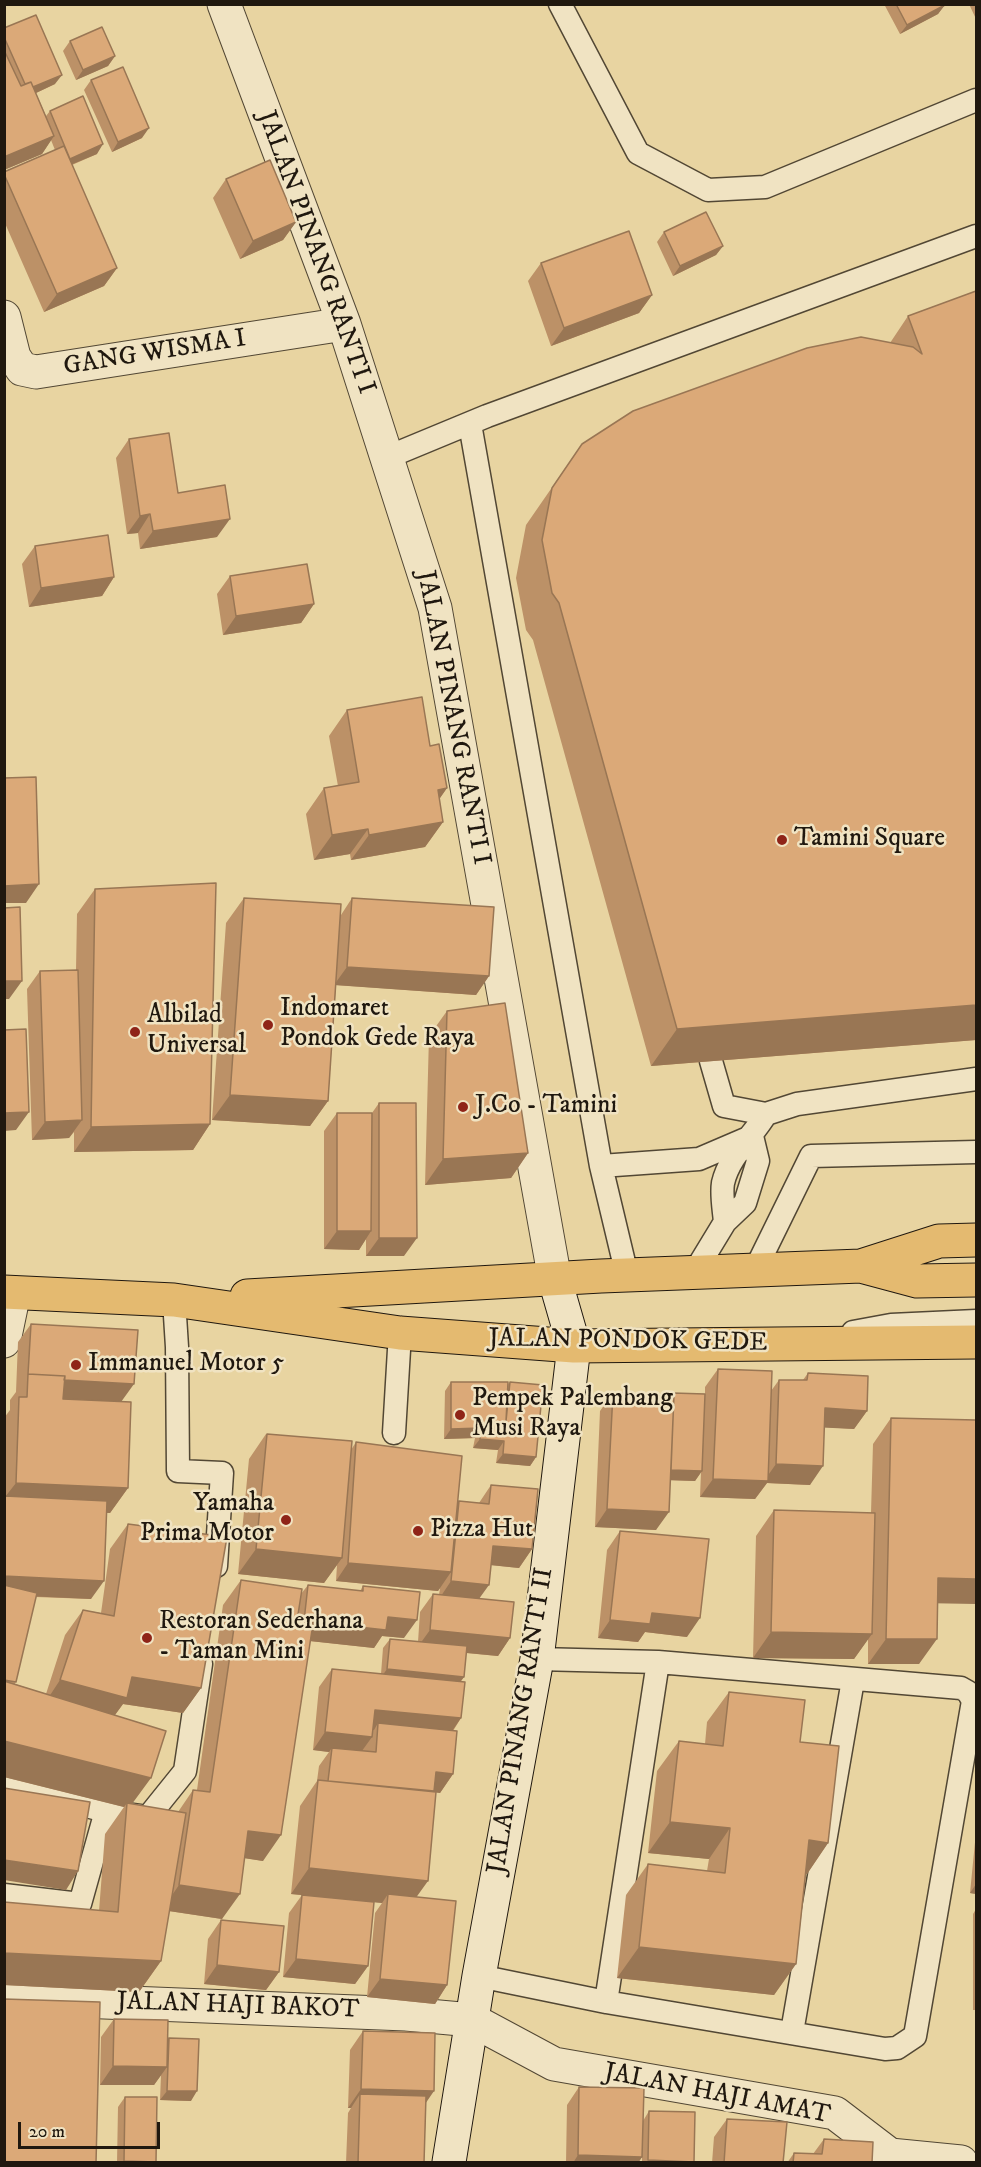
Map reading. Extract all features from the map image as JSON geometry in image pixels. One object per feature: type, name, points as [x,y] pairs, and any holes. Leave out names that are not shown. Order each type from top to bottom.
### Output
[{"type":"main road","name":"JALAN PONDOK GEDE","points":[[174,1300],[627,1275],[861,1266],[939,1241],[976,1240]]},
{"type":"main road","name":"JALAN PONDOK GEDE","points":[[861,1266],[917,1281],[976,1280]]},
{"type":"main road","name":"JALAN PONDOK GEDE","points":[[9,1292],[174,1300],[400,1333],[574,1346],[976,1342]]},
{"type":"street","name":"JALAN PINANG RANTI I","points":[[224,4],[344,324],[435,608],[555,1280]]},
{"type":"street","name":"GANG WISMA I","points":[[4,317],[14,357],[22,369],[36,372],[344,324]]},
{"type":"street","name":"JALAN PINANG RANTI II","points":[[449,2163],[479,1976],[537,1659],[574,1346],[555,1280]]},
{"type":"street","points":[[4,1341],[9,1292]]},
{"type":"street","name":"JALAN HAJI BAKOT","points":[[4,1998],[394,2013],[472,2020]]},
{"type":"street","name":"JALAN HAJI AMAT","points":[[472,2020],[554,2064],[835,2113],[890,2159],[961,2163]]},
{"type":"lane","points":[[560,4],[638,153],[708,190],[765,187],[976,100]]},
{"type":"lane","points":[[388,458],[470,424],[976,236]]},
{"type":"lane","points":[[470,424],[601,1166],[627,1275]]},
{"type":"lane","points":[[711,1061],[724,1107],[766,1113],[797,1104],[976,1079]]},
{"type":"lane","points":[[694,1273],[725,1222],[723,1184],[733,1158],[752,1136],[766,1113]]},
{"type":"lane","points":[[601,1166],[699,1159],[752,1136]]},
{"type":"lane","points":[[755,1270],[811,1156],[976,1152]]},
{"type":"lane","points":[[174,1300],[177,1347],[178,1471],[222,1473],[220,1544],[213,1590]]},
{"type":"lane","points":[[802,1344],[891,1325],[976,1322]]},
{"type":"lane","points":[[394,1433],[400,1333]]},
{"type":"lane","points":[[4,1785],[106,1811],[148,1817],[185,1771],[204,1646]]},
{"type":"lane","points":[[479,1976],[606,2002],[885,2049],[906,2043],[915,2036],[918,2026],[973,1701],[968,1692],[961,1688],[658,1662],[537,1659]]},
{"type":"lane","points":[[606,2002],[658,1662]]},
{"type":"lane","points":[[792,2032],[854,1680]]},
{"type":"lane","points":[[4,1895],[80,1905],[106,1811]]},
{"type":"building","points":[[896,4],[945,4],[945,5],[907,25]]},
{"type":"building","points":[[36,15],[62,75],[33,87],[31,82],[25,84],[4,37],[4,28]]},
{"type":"building","points":[[102,27],[115,56],[83,70],[70,41]]},
{"type":"building","points":[[4,50],[21,86],[31,82],[54,136],[4,157]]},
{"type":"building","points":[[123,67],[149,128],[118,142],[91,80]]},
{"type":"building","points":[[83,96],[103,144],[70,159],[50,111]]},
{"type":"building","points":[[64,146],[117,268],[57,294],[4,172]]},
{"type":"building","points":[[270,160],[296,222],[253,241],[226,179]]},
{"type":"building","points":[[706,212],[723,246],[680,266],[664,232]]},
{"type":"building","points":[[629,231],[652,295],[564,328],[541,263]]},
{"type":"building","name":"Tamini Square","points":[[976,291],[976,1005],[677,1029],[559,603],[552,593],[542,540],[552,488],[582,444],[633,411],[807,348],[861,337],[913,347],[922,354],[908,316]]},
{"type":"building","points":[[169,433],[178,493],[225,485],[230,519],[153,531],[150,514],[140,516],[129,439]]},
{"type":"building","points":[[108,535],[114,577],[41,588],[35,546]]},
{"type":"building","points":[[307,564],[314,604],[236,616],[230,576]]},
{"type":"building","points":[[422,697],[430,746],[439,744],[447,788],[438,790],[443,822],[369,835],[368,829],[332,835],[324,788],[359,782],[347,710]]},
{"type":"building","points":[[36,777],[39,884],[4,886],[4,778]]},
{"type":"building","name":"Albilad Universal","points":[[216,883],[210,1124],[91,1127],[95,889]]},
{"type":"building","name":"Indomaret Pondok Gede Raya","points":[[244,898],[341,904],[328,1101],[230,1095]]},
{"type":"building","points":[[352,898],[494,907],[489,976],[347,967]]},
{"type":"building","points":[[20,907],[22,981],[4,981],[4,908]]},
{"type":"building","points":[[78,970],[82,1120],[45,1122],[40,971]]},
{"type":"building","name":"J.Co - Tamini","points":[[505,1003],[528,1153],[443,1159],[447,1011]]},
{"type":"building","points":[[26,1029],[29,1112],[4,1113],[4,1030]]},
{"type":"building","points":[[379,1103],[416,1103],[417,1238],[379,1238]]},
{"type":"building","points":[[337,1113],[372,1113],[371,1231],[337,1231]]},
{"type":"building","points":[[31,1324],[138,1330],[134,1384],[64,1380],[65,1376],[28,1374]]},
{"type":"building","points":[[718,1369],[772,1371],[768,1481],[713,1479]]},
{"type":"building","points":[[808,1373],[868,1376],[867,1411],[825,1408],[823,1466],[776,1464],[779,1380],[807,1380]]},
{"type":"building","points":[[28,1374],[65,1376],[63,1399],[131,1402],[128,1488],[16,1483],[19,1397],[27,1397]]},
{"type":"building","points":[[451,1382],[508,1382],[506,1421],[510,1382],[543,1385],[536,1457],[503,1454],[504,1441],[480,1439],[481,1428],[451,1429]]},
{"type":"building","points":[[613,1393],[674,1395],[669,1512],[607,1509]]},
{"type":"building","points":[[673,1393],[705,1394],[702,1471],[671,1470]]},
{"type":"building","points":[[891,1418],[976,1420],[976,1579],[938,1578],[937,1639],[886,1639]]},
{"type":"building","name":"Yamaha Prima Motor","points":[[267,1434],[352,1441],[342,1558],[256,1549]]},
{"type":"building","points":[[356,1442],[462,1456],[451,1572],[348,1563]]},
{"type":"building","points":[[491,1485],[538,1489],[532,1549],[493,1546],[489,1585],[451,1581],[459,1501],[489,1504]]},
{"type":"building","points":[[5,1496],[107,1501],[104,1581],[4,1576]]},
{"type":"building","points":[[774,1510],[875,1513],[872,1634],[771,1632]]},
{"type":"building","name":"Restoran Sederhana - Taman Mini","points":[[128,1524],[227,1537],[201,1688],[132,1677],[127,1698],[60,1680],[83,1610],[114,1616]]},
{"type":"building","points":[[620,1531],[709,1539],[700,1618],[652,1613],[650,1624],[610,1620]]},
{"type":"building","points":[[241,1580],[302,1589],[296,1627],[312,1630],[281,1835],[248,1831],[240,1894],[179,1885],[193,1790],[210,1792]]},
{"type":"building","points":[[4,1585],[37,1593],[16,1682],[4,1680]]},
{"type":"building","points":[[308,1585],[363,1591],[363,1586],[420,1592],[417,1620],[388,1617],[386,1630],[304,1621]]},
{"type":"building","points":[[433,1594],[514,1602],[510,1638],[430,1630]]},
{"type":"building","points":[[390,1639],[467,1646],[464,1677],[387,1669]]},
{"type":"building","points":[[332,1669],[465,1682],[461,1718],[375,1710],[372,1737],[325,1732]]},
{"type":"building","points":[[4,1681],[166,1731],[151,1778],[4,1741]]},
{"type":"building","points":[[729,1692],[805,1700],[800,1742],[839,1746],[828,1843],[809,1840],[796,1964],[639,1947],[648,1864],[725,1873],[730,1828],[670,1822],[679,1741],[723,1746]]},
{"type":"building","points":[[378,1723],[457,1731],[453,1774],[436,1772],[434,1791],[328,1781],[332,1748],[376,1752]]},
{"type":"building","points":[[318,1780],[436,1792],[428,1881],[309,1868]]},
{"type":"building","points":[[4,1788],[90,1802],[78,1871],[4,1860]]},
{"type":"building","points":[[127,1803],[186,1813],[161,1961],[4,1953],[4,1902],[118,1912]]},
{"type":"building","points":[[388,1894],[456,1901],[447,1985],[380,1979]]},
{"type":"building","points":[[302,1895],[374,1902],[368,1966],[296,1959]]},
{"type":"building","points":[[221,1920],[284,1926],[279,1972],[217,1965]]},
{"type":"building","points":[[4,1999],[100,2002],[96,2163],[4,2163]]},
{"type":"building","points":[[114,2019],[168,2020],[167,2067],[113,2066]]},
{"type":"building","points":[[363,2031],[435,2033],[434,2091],[361,2089]]},
{"type":"building","points":[[169,2038],[199,2039],[197,2091],[167,2091]]},
{"type":"building","points":[[579,2087],[644,2088],[642,2157],[578,2155]]},
{"type":"building","points":[[360,2094],[426,2096],[424,2163],[358,2163]]},
{"type":"building","points":[[125,2097],[157,2097],[156,2162],[124,2161]]},
{"type":"building","points":[[649,2111],[695,2112],[694,2162],[648,2160]]},
{"type":"building","points":[[727,2119],[787,2122],[783,2163],[724,2163]]},
{"type":"building","points":[[824,2139],[873,2142],[872,2163],[793,2163],[794,2153],[822,2154]]},
{"type":"place","name":"Tamini Square","points":[[782,840]]},
{"type":"place","name":"Indomaret Pondok Gede Raya","points":[[268,1025]]},
{"type":"place","name":"Albilad Universal","points":[[135,1032]]},
{"type":"place","name":"J.Co - Tamini","points":[[463,1107]]},
{"type":"place","name":"Immanuel Motor 5","points":[[76,1365]]},
{"type":"place","name":"Pempek Palembang Musi Raya","points":[[460,1415]]},
{"type":"place","name":"Yamaha Prima Motor","points":[[286,1520]]},
{"type":"place","name":"Pizza Hut","points":[[418,1531]]},
{"type":"place","name":"Restoran Sederhana - Taman Mini","points":[[147,1638]]}]
